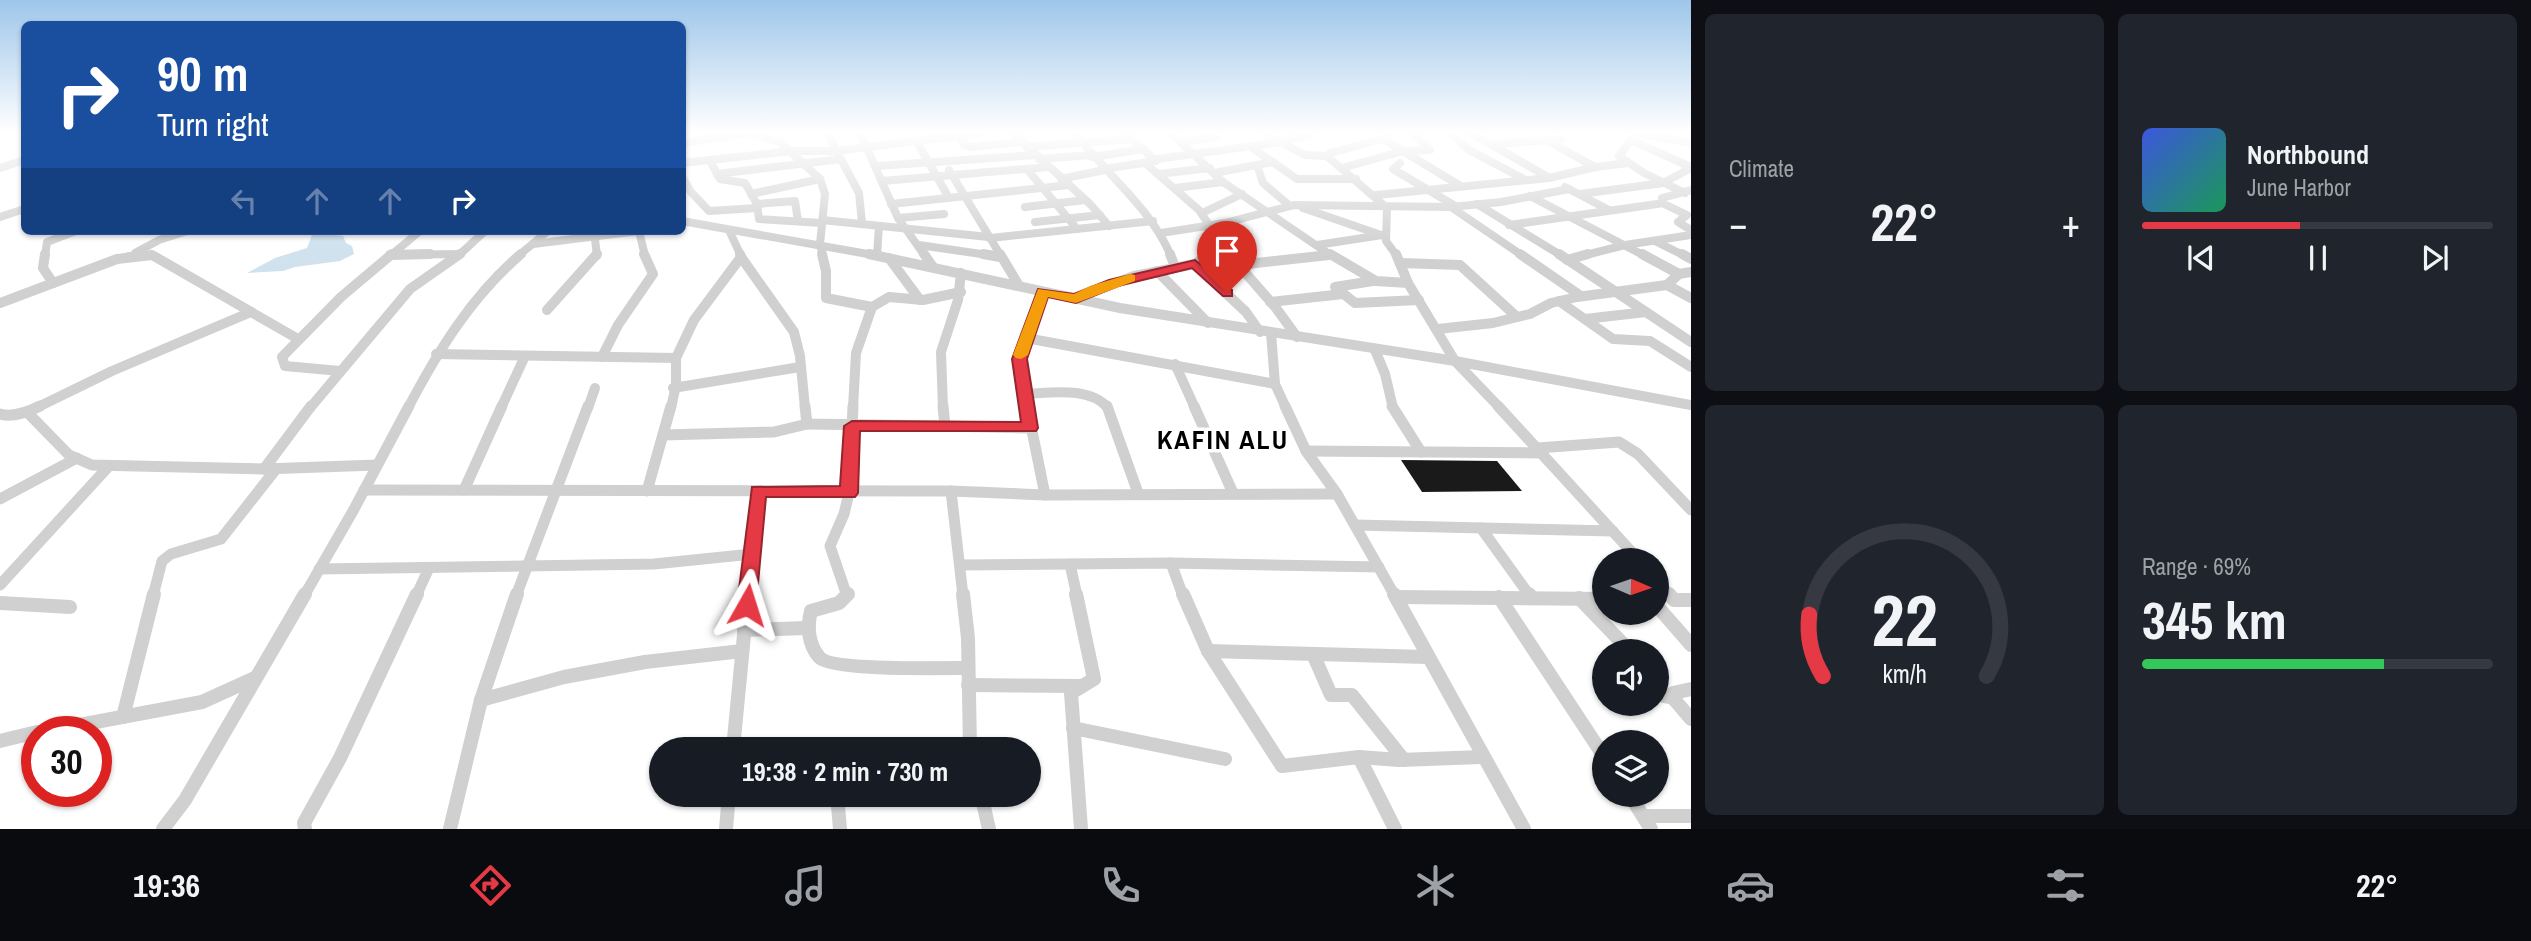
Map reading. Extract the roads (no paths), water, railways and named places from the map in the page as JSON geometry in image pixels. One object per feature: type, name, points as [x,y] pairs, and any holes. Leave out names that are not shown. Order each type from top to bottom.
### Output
[{"type":"street","points":[[717,174],[733,172]]},
{"type":"street","points":[[812,172],[820,179],[825,194],[820,244],[826,271],[826,298],[872,307],[889,297],[920,300],[961,292]]},
{"type":"street","points":[[848,172],[859,193],[862,223]]},
{"type":"street","points":[[878,172],[898,218],[933,267]]},
{"type":"street","points":[[935,172],[949,198]]},
{"type":"street","points":[[950,172],[1017,284]]},
{"type":"street","points":[[882,181],[997,172]]},
{"type":"street","points":[[1005,172],[1043,233]]},
{"type":"street","points":[[1029,172],[1077,229]]},
{"type":"street","points":[[1053,172],[1085,200],[1108,226]]},
{"type":"street","points":[[1061,179],[1095,172]]},
{"type":"street","points":[[1105,172],[1153,221],[1175,267]]},
{"type":"street","points":[[1155,172],[1202,213],[1207,226],[1297,337]]},
{"type":"street","points":[[1158,174],[1189,172]]},
{"type":"street","points":[[1214,172],[1329,255],[1376,281]]},
{"type":"street","points":[[1202,213],[1239,192],[1257,176],[1257,172]]},
{"type":"street","points":[[1287,172],[1299,180],[1356,179]]},
{"type":"street","points":[[1347,172],[1376,195],[1387,208],[1383,235],[1400,263],[1408,283],[1455,361],[1541,450],[1628,548]]},
{"type":"street","points":[[1398,172],[1429,189],[1581,296]]},
{"type":"street","points":[[1437,172],[1459,185]]},
{"type":"street","points":[[1509,172],[1525,180]]},
{"type":"street","points":[[1538,172],[1609,210]]},
{"type":"street","points":[[1376,195],[1549,178],[1575,172]]},
{"type":"street","points":[[1643,172],[1689,193]]},
{"type":"street","points":[[1579,194],[1663,183],[1683,172]]},
{"type":"street","points":[[981,173],[994,193]]},
{"type":"street","points":[[717,174],[724,180],[744,182],[761,219],[862,223],[990,237],[1153,221]]},
{"type":"street","points":[[1257,176],[1292,206],[1383,235]]},
{"type":"street","points":[[751,194],[820,179]]},
{"type":"street","points":[[1175,188],[1223,181]]},
{"type":"street","points":[[686,183],[698,201],[709,211],[795,201],[798,221]]},
{"type":"street","points":[[891,204],[1069,185]]},
{"type":"street","points":[[1161,233],[1207,226],[1292,206],[1454,207],[1569,189]]},
{"type":"street","points":[[1662,203],[1662,198],[1689,193]]},
{"type":"street","points":[[1531,195],[1679,274]]},
{"type":"street","points":[[936,199],[954,234]]},
{"type":"street","points":[[1025,207],[1085,200]]},
{"type":"street","points":[[1509,225],[1662,203],[1689,216]]},
{"type":"street","points":[[1477,204],[1691,342]]},
{"type":"street","points":[[0,217],[21,210]]},
{"type":"street","points":[[686,220],[710,216],[715,212]]},
{"type":"street","points":[[898,218],[944,214]]},
{"type":"street","points":[[1035,222],[1100,215]]},
{"type":"street","points":[[1689,216],[1678,222],[1691,230]]},
{"type":"street","points":[[686,222],[877,255],[1076,299],[1208,323],[1455,361],[1691,404]]},
{"type":"street","points":[[877,255],[879,226]]},
{"type":"street","points":[[729,230],[741,257],[794,332],[807,425]]},
{"type":"street","points":[[52,284],[43,268],[47,242],[65,235]]},
{"type":"street","points":[[0,303],[134,255],[159,240],[175,235]]},
{"type":"street","points":[[340,371],[285,366],[282,357],[389,255],[415,235]]},
{"type":"street","points":[[123,717],[162,561],[171,554],[221,538],[315,399],[410,289],[461,254],[481,235]]},
{"type":"street","points":[[163,829],[185,800],[319,569],[436,354],[473,303],[507,267],[543,235]]},
{"type":"street","points":[[533,244],[589,235]]},
{"type":"street","points":[[547,310],[597,256],[595,235]]},
{"type":"street","points":[[601,357],[618,325],[653,274],[643,252],[640,235]]},
{"type":"street","points":[[1317,246],[1383,235]]},
{"type":"street","points":[[1567,260],[1625,245],[1691,235]]},
{"type":"street","points":[[1655,240],[1691,259]]},
{"type":"street","points":[[919,246],[1000,257]]},
{"type":"street","points":[[389,255],[461,254]]},
{"type":"street","points":[[134,255],[152,255],[163,259],[298,339]]},
{"type":"street","points":[[1076,299],[1113,283],[1195,264],[1201,260],[1235,261],[1329,255]]},
{"type":"street","points":[[647,491],[663,435],[681,343],[726,274],[741,257]]},
{"type":"street","points":[[889,258],[920,300]]},
{"type":"street","points":[[1400,263],[1460,265],[1517,317]]},
{"type":"street","points":[[1195,264],[1266,332],[1276,384],[1306,451],[1337,494],[1355,525],[1482,758],[1524,829]]},
{"type":"street","points":[[1157,271],[1208,323]]},
{"type":"street","points":[[1438,329],[1493,323],[1581,296],[1667,285],[1679,274],[1691,272]]},
{"type":"street","points":[[945,426],[940,364],[942,344],[961,292],[961,273]]},
{"type":"street","points":[[1408,283],[1376,281],[1335,286],[1358,304],[1419,300]]},
{"type":"street","points":[[1667,285],[1691,298]]},
{"type":"street","points":[[1043,292],[1020,359],[1030,428],[1045,495]]},
{"type":"street","points":[[1270,302],[1343,294]]},
{"type":"street","points":[[1559,301],[1613,339],[1650,341],[1691,367]]},
{"type":"street","points":[[872,307],[856,354],[849,493],[844,514],[830,546],[848,595],[839,603],[811,611],[807,628],[820,657],[827,662],[873,667],[968,668]]},
{"type":"street","points":[[0,414],[6,416],[27,412],[112,371],[251,312]]},
{"type":"street","points":[[1585,319],[1646,312]]},
{"type":"street","points":[[1026,338],[1276,384]]},
{"type":"street","points":[[1375,350],[1385,374],[1391,404],[1421,452]]},
{"type":"street","points":[[436,354],[676,359]]},
{"type":"street","points":[[464,490],[525,356]]},
{"type":"street","points":[[1175,364],[1233,493]]},
{"type":"street","points":[[673,388],[800,367]]},
{"type":"street","points":[[450,829],[481,700],[502,634],[530,566],[595,388]]},
{"type":"street","points":[[1025,394],[1077,394],[1097,399],[1107,405],[1138,494]]},
{"type":"street","points":[[27,412],[69,455],[92,465],[270,469],[377,465]]},
{"type":"street","points":[[663,435],[774,432],[807,425],[1030,428]]},
{"type":"street","points":[[1306,451],[1541,450],[1619,442],[1638,454],[1691,509]]},
{"type":"street","points":[[0,499],[77,458]]},
{"type":"street","points":[[0,585],[107,467]]},
{"type":"street","points":[[364,489],[849,493],[951,491],[1045,495],[1337,494]]},
{"type":"street","points":[[734,737],[758,491]]},
{"type":"street","points":[[951,491],[961,565],[970,737]]},
{"type":"street","points":[[1355,525],[1613,531]]},
{"type":"street","points":[[1481,528],[1532,598]]},
{"type":"street","points":[[319,569],[653,564],[752,554]]},
{"type":"street","points":[[961,565],[1171,563],[1379,567]]},
{"type":"street","points":[[1171,563],[1193,622],[1208,652],[1282,766],[1359,757],[1405,760],[1482,758]]},
{"type":"street","points":[[1070,564],[1094,676],[1091,683],[1071,693],[1081,829]]},
{"type":"street","points":[[305,829],[304,823],[340,758],[429,568]]},
{"type":"street","points":[[1670,596],[1674,600]]},
{"type":"street","points":[[1396,597],[1592,598]]},
{"type":"street","points":[[1499,597],[1592,738]]},
{"type":"street","points":[[1579,598],[1619,639]]},
{"type":"street","points":[[1670,600],[1691,600]]},
{"type":"street","points":[[0,603],[71,607]]},
{"type":"street","points":[[1670,621],[1691,645]]},
{"type":"street","points":[[744,630],[807,628]]},
{"type":"street","points":[[481,700],[564,677],[645,662],[742,651]]},
{"type":"street","points":[[1208,652],[1427,657]]},
{"type":"street","points":[[1313,654],[1331,695],[1352,695],[1405,760]]},
{"type":"street","points":[[112,719],[202,702],[255,678]]},
{"type":"street","points":[[968,685],[1082,686]]},
{"type":"street","points":[[1673,698],[1673,693],[1691,689]]},
{"type":"street","points":[[1669,697],[1673,698],[1691,719]]},
{"type":"street","points":[[1073,728],[1225,760]]},
{"type":"street","points":[[0,741],[21,736]]},
{"type":"street","points":[[1359,757],[1395,829]]},
{"type":"street","points":[[726,829],[728,807]]},
{"type":"street","points":[[837,807],[839,829]]},
{"type":"street","points":[[984,807],[989,829]]},
{"type":"street","points":[[1637,807],[1647,822],[1691,816]]},
{"type":"water","points":[[312,235],[336,235],[343,236],[346,243],[352,246],[354,254],[340,261],[283,271],[247,273],[275,258],[307,248]]},
{"type":"district","name":"KAFIN ALU","points":[[1223,439]]}]
